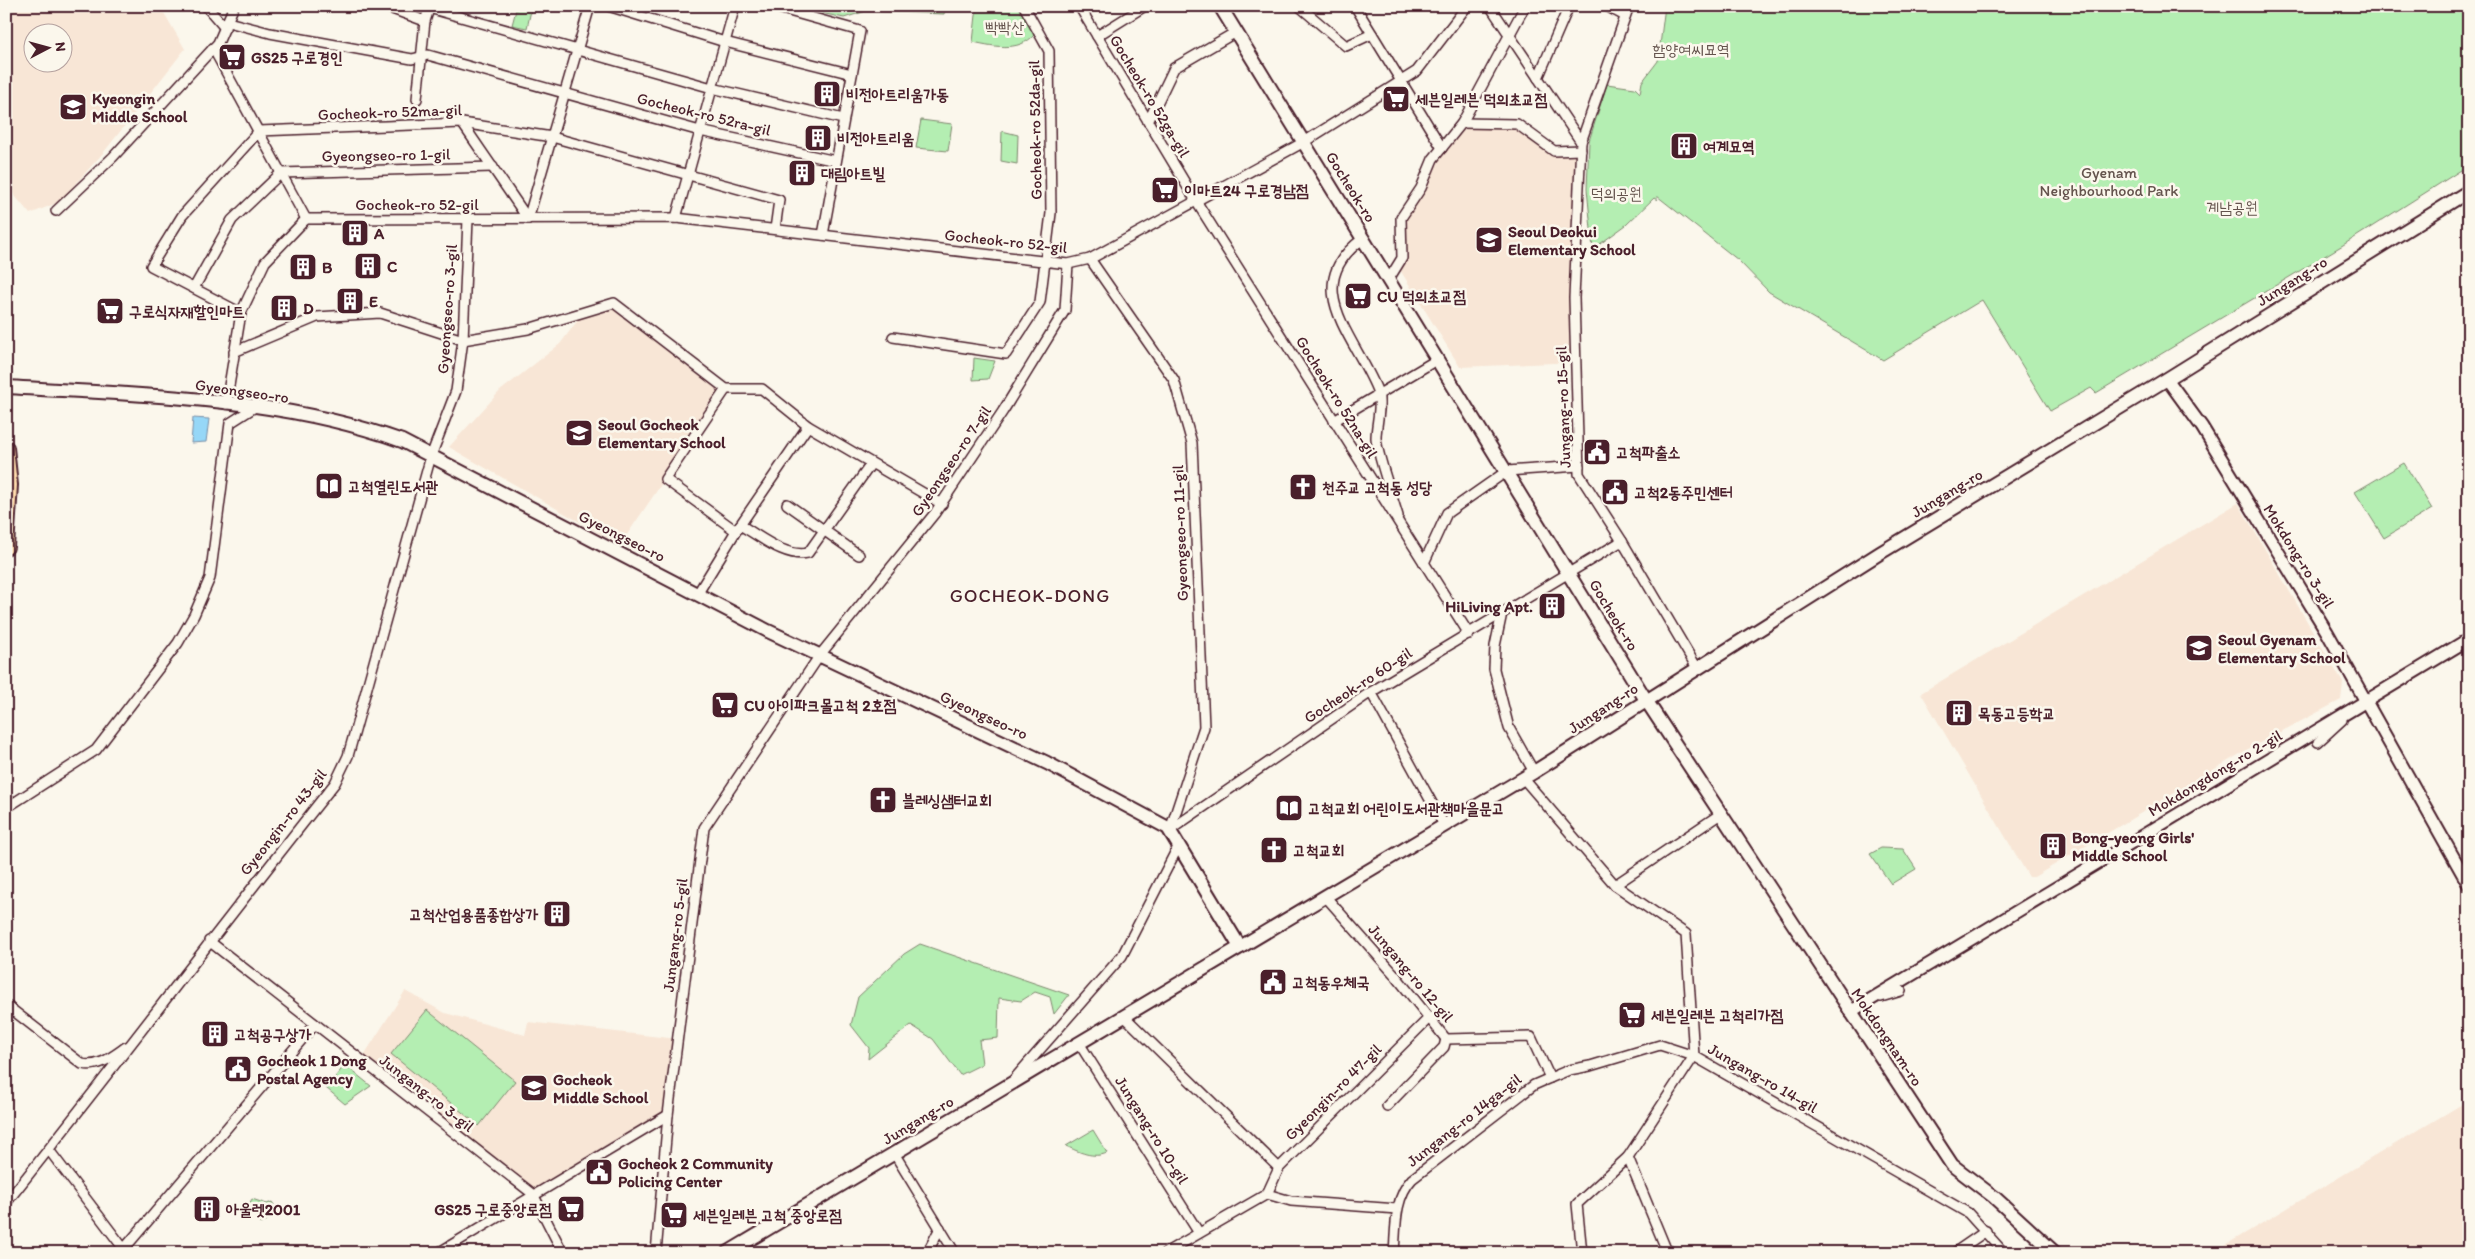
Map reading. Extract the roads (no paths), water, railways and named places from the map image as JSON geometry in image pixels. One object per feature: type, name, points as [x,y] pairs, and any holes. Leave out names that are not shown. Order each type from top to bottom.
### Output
[{"type":"main road","name":"Gocheok-ro","points":[[1220,6],[1570,573],[1646,700]]},
{"type":"main road","name":"Jungang-ro","points":[[728,1253],[1534,772],[1871,558],[2167,379],[2469,191]]},
{"type":"main road","name":"Gyeongseo-ro","points":[[6,387],[155,396],[256,407],[361,426],[402,442],[820,655],[1047,763],[1169,829],[1240,947]]},
{"type":"main road","points":[[6,448],[10,485],[6,547]]},
{"type":"main road","name":"Mokdongnam-ro","points":[[1646,700],[1952,1165],[1994,1197],[2052,1251]]},
{"type":"street","points":[[206,6],[226,25]]},
{"type":"street","points":[[56,211],[113,158],[213,48],[234,6]]},
{"type":"street","points":[[384,6],[425,21]]},
{"type":"street","points":[[528,218],[590,6]]},
{"type":"street","points":[[608,6],[725,42],[852,74]]},
{"type":"street","points":[[676,218],[735,6]]},
{"type":"street","points":[[772,6],[860,31],[823,236]]},
{"type":"street","name":"Gocheok-ro 52da-gil","points":[[893,337],[1006,354],[1040,302],[1051,213],[1049,50],[1024,6]]},
{"type":"street","name":"Gocheok-ro 52ga-gil","points":[[1079,6],[1196,201]]},
{"type":"street","points":[[1097,36],[1146,6]]},
{"type":"street","points":[[1299,6],[1346,46],[1372,34]]},
{"type":"street","points":[[1354,6],[1442,148]]},
{"type":"street","name":"Gocheok-ro 52-gil","points":[[306,219],[676,218],[1068,264],[1090,259],[1304,142],[1417,71],[1467,6]]},
{"type":"street","points":[[1462,123],[1517,124],[1554,151],[1581,146],[1490,6]]},
{"type":"street","points":[[1389,279],[1402,258],[1401,218],[1421,188],[1433,159],[1462,123],[1525,6]]},
{"type":"street","points":[[1538,78],[1568,6]]},
{"type":"street","points":[[1606,6],[1625,16]]},
{"type":"street","name":"Jungang-ro 15-gil","points":[[1629,6],[1581,146],[1574,298],[1579,474],[1622,541],[1697,668]]},
{"type":"street","points":[[417,98],[425,21],[430,7],[578,49]]},
{"type":"street","name":"Gocheok-ro 52ra-gil","points":[[226,25],[412,59],[421,58],[428,54],[700,130],[836,161]]},
{"type":"street","points":[[1148,122],[1174,68],[1236,32]]},
{"type":"street","points":[[213,48],[306,219],[265,262],[240,313],[226,404]]},
{"type":"street","name":"Gocheok-ro 52ra-gil","points":[[578,49],[712,88],[843,119]]},
{"type":"street","points":[[462,123],[528,218]]},
{"type":"street","name":"Gocheok-ro 52ma-gil","points":[[258,131],[462,123],[552,137]]},
{"type":"street","points":[[240,313],[151,266],[182,216],[258,131]]},
{"type":"street","points":[[552,137],[779,200],[775,229]]},
{"type":"street","name":"Gyeongseo-ro 1-gil","points":[[281,172],[493,168]]},
{"type":"street","points":[[194,288],[232,220],[281,172]]},
{"type":"street","name":"Gocheok-ro 52na-gil","points":[[1196,201],[1469,634]]},
{"type":"street","name":"Gyeongseo-ro 3-gil","points":[[431,456],[456,391],[463,340],[468,219]]},
{"type":"street","points":[[1364,238],[1347,250],[1333,282],[1333,298],[1338,315],[1379,394],[1376,439],[1401,527]]},
{"type":"street","name":"Gyeongseo-ro 11-gil","points":[[1090,259],[1174,380],[1192,443],[1204,727],[1169,829]]},
{"type":"street","name":"Gyeongseo-ro 7-gil","points":[[820,655],[942,504],[1003,411],[1065,310],[1068,264]]},
{"type":"street","points":[[234,352],[317,317],[380,313],[463,340],[528,329],[614,303],[726,389],[762,389],[808,426],[942,504]]},
{"type":"street","points":[[1334,421],[1438,359]]},
{"type":"street","name":"Mokdong-ro 3-gil","points":[[2167,379],[2202,427],[2368,701],[2469,885]]},
{"type":"street","points":[[726,389],[665,479],[738,528],[787,551],[800,555],[808,553],[871,464]]},
{"type":"street","points":[[6,808],[96,750],[125,715],[178,643],[194,615],[210,578],[230,423],[256,407]]},
{"type":"street","points":[[698,593],[738,528],[808,426]]},
{"type":"street","name":"Gyeongin-ro 43-gil","points":[[6,1203],[136,1039],[209,941],[335,783],[348,756],[431,456]]},
{"type":"street","points":[[1424,563],[1447,512],[1507,471],[1579,466]]},
{"type":"street","points":[[787,504],[860,556]]},
{"type":"street","name":"Gocheok-ro","points":[[1570,573],[1622,541]]},
{"type":"street","name":"Gocheok-ro 60-gil","points":[[1169,829],[1371,692],[1570,573]]},
{"type":"street","points":[[1502,613],[1495,646],[1494,669],[1509,728],[1534,772]]},
{"type":"street","name":"Mokdongdong-ro 2-gil","points":[[1850,1012],[2469,639]]},
{"type":"street","name":"Jungang-ro 5-gil","points":[[656,1253],[668,1115],[704,828],[820,655]]},
{"type":"street","points":[[1371,692],[1444,825]]},
{"type":"street","points":[[2318,742],[2349,713]]},
{"type":"street","name":"Jungang-ro 14-gil","points":[[1523,778],[1615,884],[1686,934],[1694,1056],[1968,1213],[2004,1253]]},
{"type":"street","points":[[1615,884],[1722,813]]},
{"type":"street","points":[[1010,1084],[1122,956],[1179,845]]},
{"type":"street","name":"Jungang-ro 12-gil","points":[[1325,896],[1430,1017],[1446,1039],[1531,1037],[1550,1078]]},
{"type":"street","name":"Jungang-ro 3-gil","points":[[209,941],[533,1194],[563,1253]]},
{"type":"street","points":[[1866,1002],[1901,990]]},
{"type":"street","points":[[6,1005],[82,1064],[88,1066],[111,1058],[136,1039]]},
{"type":"street","points":[[1124,1016],[1279,1168]]},
{"type":"street","name":"Gyeongin-ro 47-gil","points":[[1267,1194],[1279,1168],[1430,1017]]},
{"type":"street","points":[[49,1150],[126,1251],[315,1024]]},
{"type":"street","points":[[1387,1106],[1444,1047],[1446,1039]]},
{"type":"street","name":"Jungang-ro 10-gil","points":[[1079,1043],[1199,1233]]},
{"type":"street","name":"Jungang-ro 14ga-gil","points":[[1394,1253],[1397,1209],[1406,1186],[1412,1179],[1534,1085],[1569,1070],[1590,1066],[1660,1045],[1694,1056]]},
{"type":"street","points":[[1582,1253],[1577,1204],[1628,1157],[1694,1056]]},
{"type":"street","points":[[438,1253],[533,1194],[668,1115]]},
{"type":"street","points":[[894,1153],[955,1253]]},
{"type":"street","points":[[1628,1157],[1666,1249],[1674,1253]]},
{"type":"street","points":[[1165,1253],[1267,1194],[1291,1201],[1397,1209]]},
{"type":"street","points":[[927,1253],[940,1228]]},
{"type":"street","points":[[1954,1253],[1986,1231]]},
{"type":"water","points":[[193,418],[209,419],[206,442],[191,443]]},
{"type":"place","name":"GS25 구로경인","points":[[232,57]]},
{"type":"place","name":"비전아트리움가동","points":[[827,94]]},
{"type":"place","name":"세븐일레븐 덕의초교점","points":[[1396,99]]},
{"type":"place","name":"Kyeongin Middle School","points":[[73,107]]},
{"type":"place","name":"비전아트리움","points":[[818,138]]},
{"type":"place","name":"여계묘역","points":[[1684,146]]},
{"type":"place","name":"대림아트빌","points":[[802,173]]},
{"type":"place","name":"이마트24 구로경남점","points":[[1165,190]]},
{"type":"place","name":"A","points":[[355,233]]},
{"type":"place","name":"Seoul Deokui Elementary School","points":[[1489,240]]},
{"type":"place","name":"C","points":[[368,266]]},
{"type":"place","name":"B","points":[[303,267]]},
{"type":"place","name":"CU 덕의초교점","points":[[1358,296]]},
{"type":"place","name":"E","points":[[350,301]]},
{"type":"place","name":"D","points":[[284,308]]},
{"type":"place","name":"구로식자재할인마트","points":[[110,311]]},
{"type":"place","name":"Seoul Gocheok Elementary School","points":[[579,433]]},
{"type":"place","name":"고척파출소","points":[[1597,452]]},
{"type":"place","name":"고척열린도서관","points":[[329,486]]},
{"type":"place","name":"천주교 고척동 성당","points":[[1303,487]]},
{"type":"place","name":"고척2동주민센터","points":[[1615,492]]},
{"type":"place","name":"HiLiving Apt.","points":[[1552,606]]},
{"type":"place","name":"Seoul Gyenam Elementary School","points":[[2199,648]]},
{"type":"place","name":"CU 아이파크몰고척 2호점","points":[[725,705]]},
{"type":"place","name":"목동고등학교","points":[[1959,713]]},
{"type":"place","name":"블레싱샘터교회","points":[[883,800]]},
{"type":"place","name":"고척교회 어린이도서관책마을문고","points":[[1289,808]]},
{"type":"place","name":"Bong-yeong Girls' Middle School","points":[[2053,846]]},
{"type":"place","name":"고척교회","points":[[1274,850]]},
{"type":"place","name":"고척산업용품종합상가","points":[[557,914]]},
{"type":"place","name":"고척동우체국","points":[[1273,982]]},
{"type":"place","name":"세븐일레븐 고척리가점","points":[[1632,1015]]},
{"type":"place","name":"고척공구상가","points":[[215,1034]]},
{"type":"place","name":"Gocheok 1 Dong Postal Agency","points":[[238,1069]]},
{"type":"place","name":"Gocheok Middle School","points":[[534,1088]]},
{"type":"place","name":"Gocheok 2 Community Policing Center","points":[[599,1172]]},
{"type":"place","name":"아울렛2001","points":[[207,1209]]},
{"type":"place","name":"GS25 구로중앙로점","points":[[571,1209]]},
{"type":"place","name":"세븐일레븐 고척 중앙로점","points":[[674,1215]]},
{"type":"district","name":"GOCHEOK-DONG","points":[[1030,595]]},
{"type":"park label","name":"빡빡산","points":[[1005,27]]},
{"type":"park label","name":"함양여씨묘역","points":[[1691,49]]},
{"type":"park label","name":"Gyenam Neighbourhood Park","points":[[2109,181]]},
{"type":"park label","name":"덕의공원","points":[[1616,193]]},
{"type":"park label","name":"계남공원","points":[[2232,207]]}]
